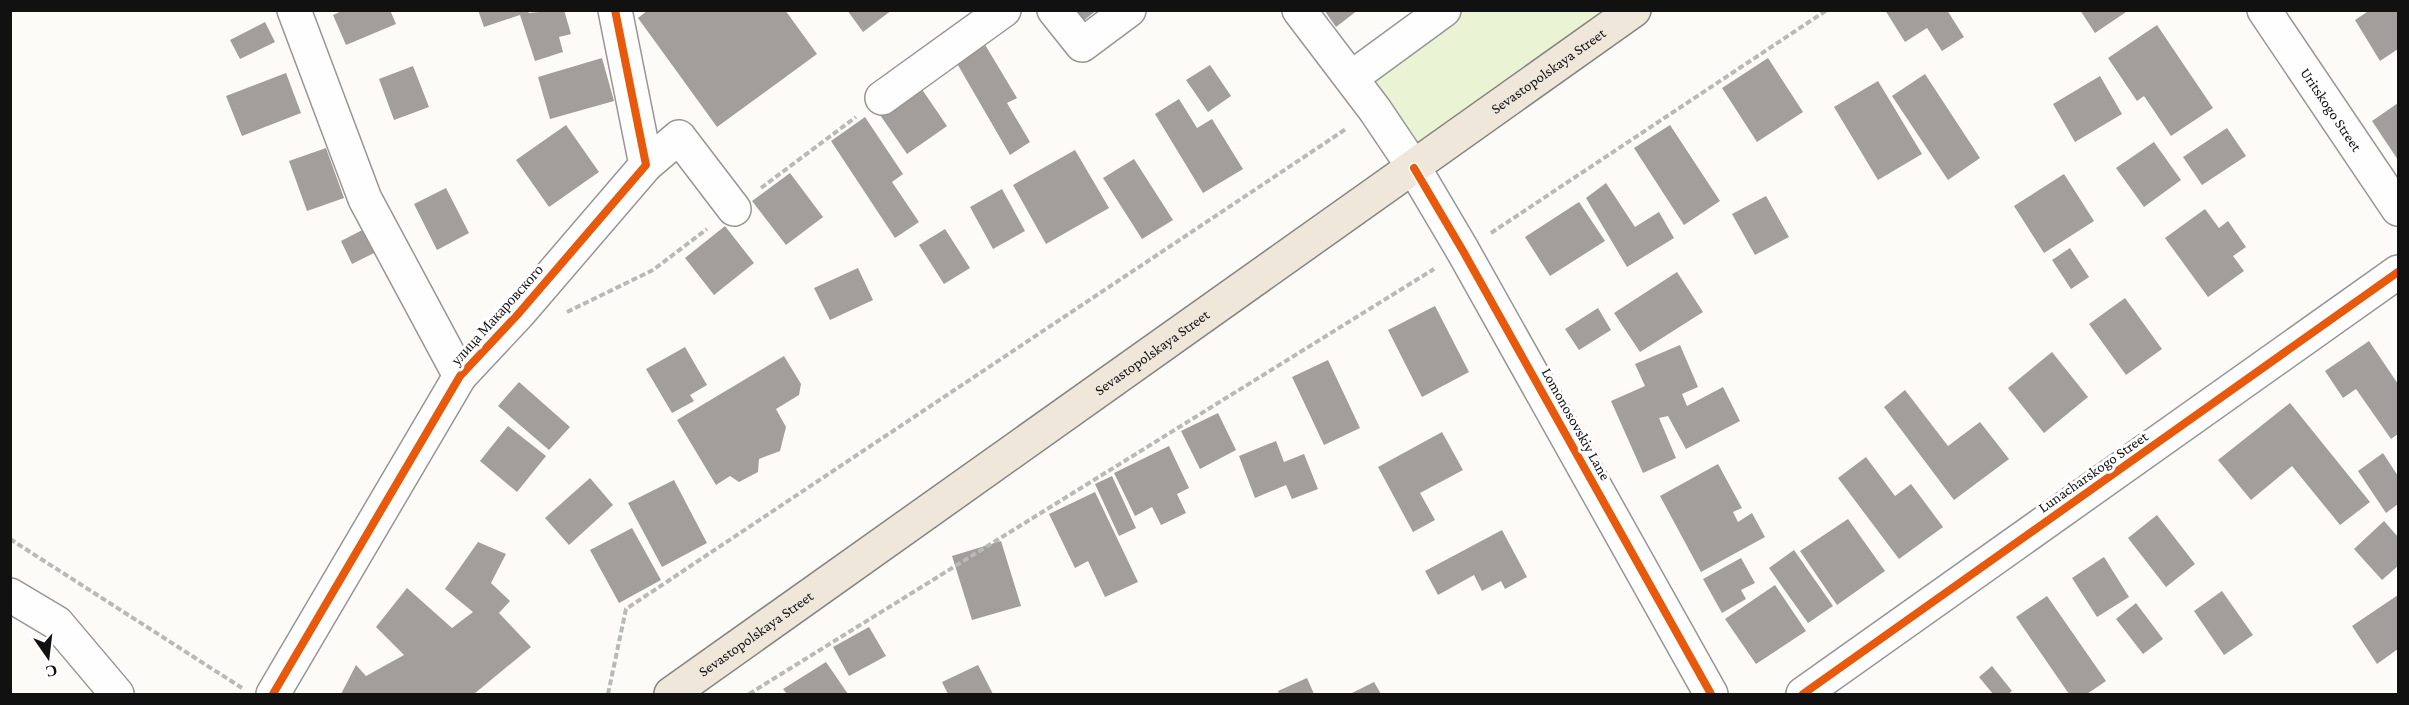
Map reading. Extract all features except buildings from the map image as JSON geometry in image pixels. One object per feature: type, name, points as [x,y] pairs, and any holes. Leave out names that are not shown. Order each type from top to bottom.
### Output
[{"type":"main road","name":"Sevastopolskaya Street","points":[[671,694],[1634,10]]},
{"type":"street","name":"улица Макаровского","points":[[294,10],[365,198],[460,376]]},
{"type":"street","points":[[615,10],[646,165]]},
{"type":"street","points":[[882,98],[1004,10]]},
{"type":"street","points":[[1054,10],[1082,45],[1129,10]]},
{"type":"street","name":"Lomonosovskiy Lane","points":[[1299,10],[1375,110],[1414,168],[1463,251],[1711,694]]},
{"type":"street","points":[[1351,78],[1444,10]]},
{"type":"street","name":"Uritskogo Street","points":[[2264,10],[2398,209]]},
{"type":"street","name":"улица Макаровского","points":[[273,694],[460,376],[519,313],[646,165],[679,137],[734,209]]},
{"type":"street","name":"Lunacharskogo Street","points":[[1803,694],[2398,272]]},
{"type":"street","points":[[10,595],[57,623],[117,694]]},
{"type":"path","points":[[749,694],[1463,251],[1827,10]]},
{"type":"path","points":[[608,694],[626,609],[1375,110]]},
{"type":"path","points":[[10,539],[251,694]]},
{"type":"green space","points":[[1444,11],[1634,11],[1414,168],[1351,78]]},
{"type":"cycle path","points":[[273,694],[460,376],[519,313],[646,165],[615,10]]},
{"type":"cycle path","points":[[1414,168],[1463,251],[1711,694]]},
{"type":"cycle path","points":[[1803,694],[2398,272]]}]
